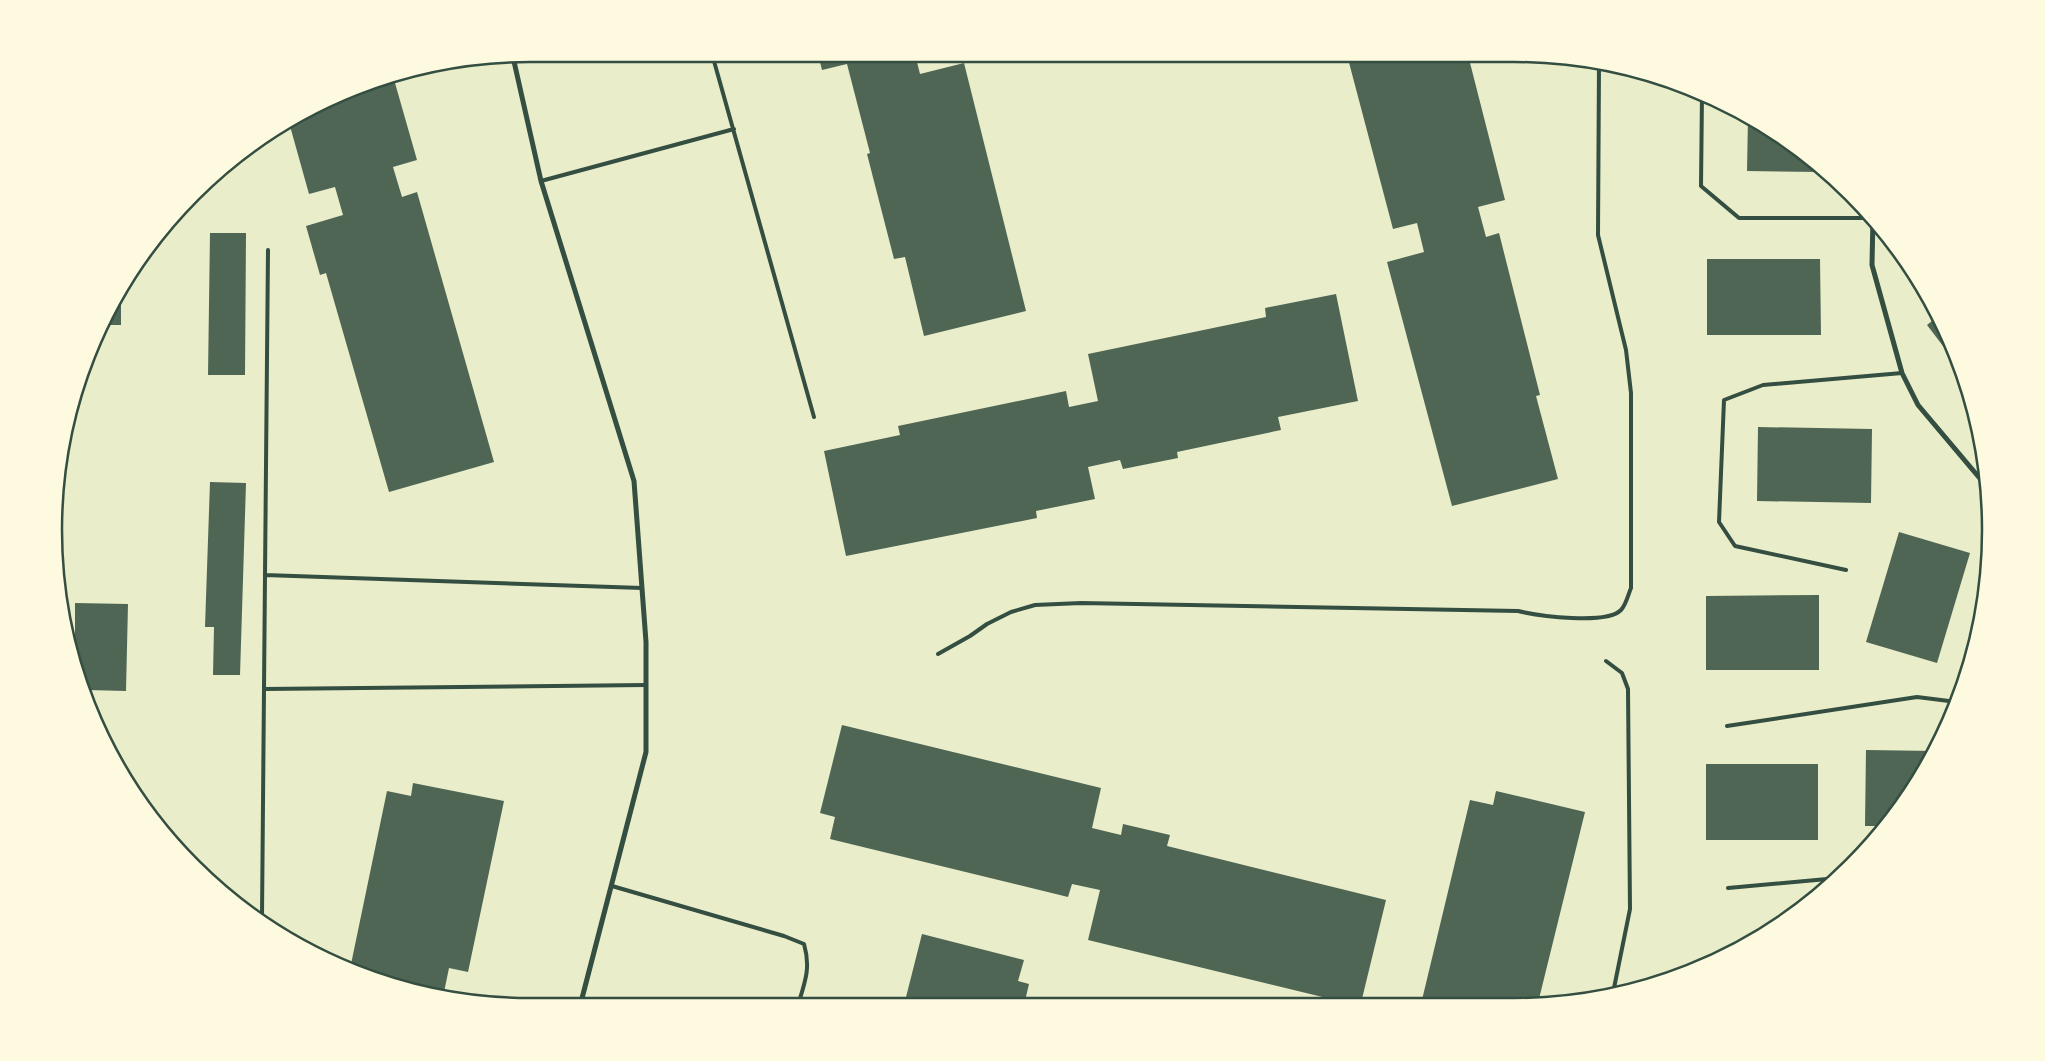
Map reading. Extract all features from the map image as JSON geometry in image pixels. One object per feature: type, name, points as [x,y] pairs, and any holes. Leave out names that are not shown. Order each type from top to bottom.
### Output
[{"type":"street","points":[[514,63],[541,181],[634,481],[646,642],[646,752],[582,998]]},
{"type":"street","points":[[1873,230],[1872,265],[1902,373],[1918,406],[1979,474]]},
{"type":"lane","points":[[714,62],[814,417]]},
{"type":"lane","points":[[938,654],[987,624],[1012,612],[1035,605],[1081,603],[1518,611],[1543,617],[1588,618],[1612,616],[1622,609],[1631,588],[1631,393],[1626,350],[1598,235],[1598,70]]},
{"type":"lane","points":[[1702,102],[1701,186],[1739,218],[1861,217]]},
{"type":"lane","points":[[541,181],[734,129]]},
{"type":"lane","points":[[262,914],[268,250]]},
{"type":"lane","points":[[1846,570],[1735,546],[1719,522],[1724,400],[1762,385],[1902,373]]},
{"type":"lane","points":[[265,575],[642,588]]},
{"type":"lane","points":[[1606,661],[1622,673],[1628,689],[1630,909],[1614,988]]},
{"type":"lane","points":[[264,689],[646,685]]},
{"type":"lane","points":[[1728,726],[1917,697],[1950,701]]},
{"type":"lane","points":[[1728,888],[1826,879]]},
{"type":"lane","points":[[612,886],[784,936],[804,944],[808,959],[806,981],[800,998]]},
{"type":"building","points":[[820,62],[917,62],[920,74],[964,63],[1026,311],[924,336],[905,257],[894,259],[867,154],[870,153],[847,64],[822,70]]},
{"type":"building","points":[[1349,62],[1470,62],[1505,200],[1478,207],[1486,237],[1499,233],[1540,395],[1536,396],[1558,479],[1452,506],[1387,262],[1424,252],[1417,223],[1393,229]]},
{"type":"building","points":[[395,82],[417,160],[393,167],[402,197],[417,192],[494,462],[389,492],[326,273],[320,275],[306,226],[343,215],[335,187],[309,194],[291,128],[351,98]]},
{"type":"building","points":[[1748,125],[1775,141],[1814,172],[1747,171]]},
{"type":"building","points":[[210,233],[246,233],[245,375],[208,375]]},
{"type":"building","points":[[1707,259],[1820,259],[1821,335],[1707,335]]},
{"type":"building","points":[[1336,294],[1358,401],[1278,417],[1281,430],[1177,452],[1178,458],[1123,469],[1120,460],[1088,467],[1095,499],[1036,511],[1037,518],[846,556],[824,451],[900,435],[898,426],[1066,391],[1069,407],[1098,401],[1088,354],[1266,317],[1265,308]]},
{"type":"building","points":[[121,304],[121,325],[111,325]]},
{"type":"building","points":[[1932,321],[1947,352],[1927,325]]},
{"type":"building","points":[[1758,427],[1872,429],[1871,503],[1757,501]]},
{"type":"building","points":[[210,482],[246,483],[240,675],[213,675],[214,627],[205,627]]},
{"type":"building","points":[[1899,532],[1970,553],[1937,663],[1866,642]]},
{"type":"building","points":[[1819,595],[1819,670],[1706,670],[1706,596]]},
{"type":"building","points":[[75,603],[128,604],[126,691],[90,690],[75,637]]},
{"type":"building","points":[[842,725],[1101,788],[1092,828],[1121,835],[1123,824],[1170,835],[1167,846],[1386,900],[1362,998],[1327,998],[1088,940],[1100,890],[1072,884],[1068,897],[830,839],[835,817],[820,813]]},
{"type":"building","points":[[1866,750],[1927,751],[1904,791],[1886,815],[1877,826],[1865,826]]},
{"type":"building","points":[[1706,764],[1818,764],[1818,840],[1706,840]]},
{"type":"building","points":[[413,783],[504,801],[468,972],[449,968],[444,991],[409,983],[351,963],[387,791],[411,796]]},
{"type":"building","points":[[1496,791],[1585,812],[1539,997],[1422,998],[1470,800],[1493,805]]},
{"type":"building","points":[[922,934],[1024,960],[1018,981],[1029,984],[1026,998],[906,998]]}]
